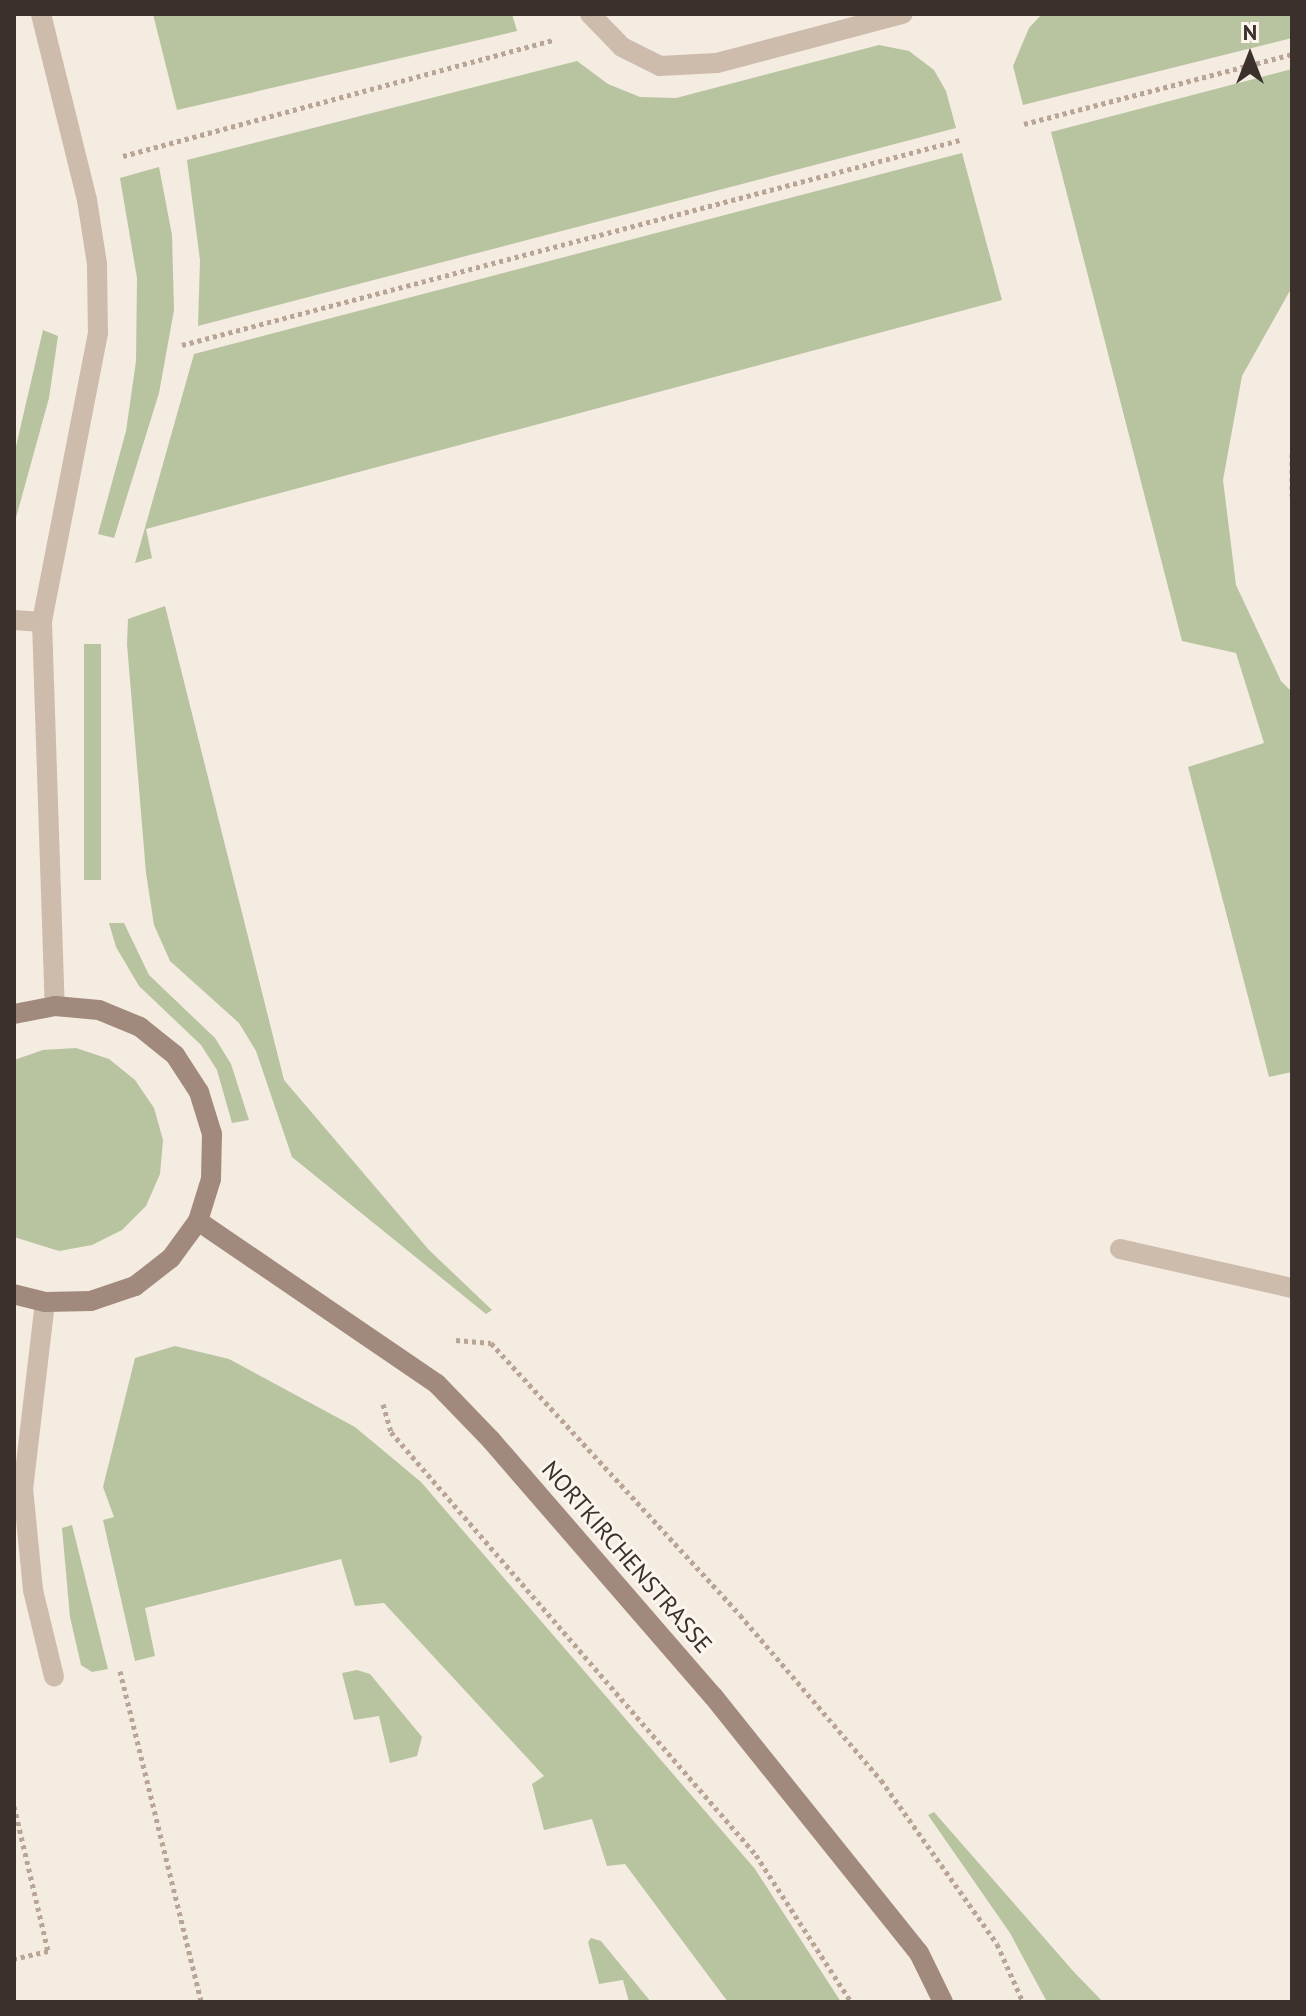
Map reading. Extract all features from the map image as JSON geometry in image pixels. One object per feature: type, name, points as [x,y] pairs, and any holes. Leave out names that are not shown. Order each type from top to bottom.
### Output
[{"type":"main road","points":[[14,1014],[55,1006],[99,1010],[140,1027],[175,1055],[199,1092],[212,1134],[211,1179],[198,1221],[171,1258],[135,1286],[91,1301],[45,1302],[14,1294]]},
{"type":"main road","name":"NORTKIRCHENSTRASSE","points":[[198,1221],[437,1384],[491,1440],[723,1708],[919,1953],[943,2002]]},
{"type":"street","points":[[41,14],[87,200],[97,264],[98,333],[42,622],[55,1006]]},
{"type":"street","points":[[590,14],[622,47],[660,66],[717,63],[903,14]]},
{"type":"street","points":[[14,620],[42,622]]},
{"type":"street","points":[[1120,1249],[1292,1288]]},
{"type":"street","points":[[45,1302],[23,1488],[33,1590],[54,1677]]},
{"type":"path","points":[[113,158],[563,37]]},
{"type":"path","points":[[1024,124],[1292,54]]},
{"type":"path","points":[[182,345],[960,140]]},
{"type":"path","points":[[1292,454],[1292,496]]},
{"type":"path","points":[[491,1343],[740,1615],[881,1780],[997,1944],[1023,2002]]},
{"type":"path","points":[[391,1432],[756,1855],[851,2002]]},
{"type":"path","points":[[120,1671],[201,2002]]},
{"type":"path","points":[[14,1806],[48,1951],[14,1959]]},
{"type":"green space","points":[[153,14],[512,14],[517,31],[177,110]]},
{"type":"green space","points":[[1042,14],[1292,14],[1292,38],[1023,105],[1013,66],[1029,28]]},
{"type":"green space","points":[[879,45],[909,51],[934,70],[946,91],[956,128],[198,326],[200,260],[187,160],[577,61],[608,84],[640,97],[676,98]]},
{"type":"green space","points":[[1292,69],[1292,287],[1242,376],[1223,480],[1236,585],[1281,681],[1292,692],[1292,1072],[1269,1077],[1188,767],[1264,743],[1236,653],[1182,641],[1051,132]]},
{"type":"green space","points":[[962,153],[1002,300],[146,529],[152,558],[135,563],[194,354]]},
{"type":"green space","points":[[159,167],[172,235],[174,310],[159,393],[114,538],[98,534],[126,431],[136,361],[137,278],[120,178]]},
{"type":"green space","points":[[43,330],[58,336],[49,398],[14,525],[14,455]]},
{"type":"green space","points":[[165,606],[284,1080],[429,1250],[492,1310],[486,1314],[292,1157],[256,1051],[239,1023],[170,961],[154,925],[146,873],[127,644],[128,619]]},
{"type":"green space","points":[[84,644],[101,644],[101,880],[84,880]]},
{"type":"green space","points":[[109,923],[124,923],[149,975],[215,1038],[231,1064],[249,1120],[232,1123],[217,1070],[201,1045],[139,986],[116,947]]},
{"type":"green space","points":[[76,1048],[109,1059],[135,1080],[154,1108],[163,1140],[160,1174],[146,1206],[122,1230],[92,1245],[59,1251],[14,1237],[14,1060],[43,1050]]},
{"type":"green space","points":[[175,1346],[229,1359],[355,1427],[421,1482],[755,1869],[841,2002],[728,2002],[625,1864],[607,1866],[592,1819],[544,1830],[532,1784],[544,1776],[384,1603],[355,1606],[341,1559],[145,1608],[155,1656],[135,1661],[103,1520],[114,1517],[103,1487],[135,1358]]},
{"type":"green space","points":[[72,1525],[108,1669],[92,1672],[81,1665],[70,1617],[62,1528]]},
{"type":"green space","points":[[357,1670],[370,1674],[422,1737],[417,1756],[390,1763],[379,1716],[354,1720],[342,1673]]},
{"type":"green space","points":[[934,1812],[1103,2002],[1047,2002],[1010,1933],[928,1815]]},
{"type":"green space","points":[[591,1938],[601,1941],[651,2002],[629,2002],[623,1980],[599,1984],[588,1942]]}]
